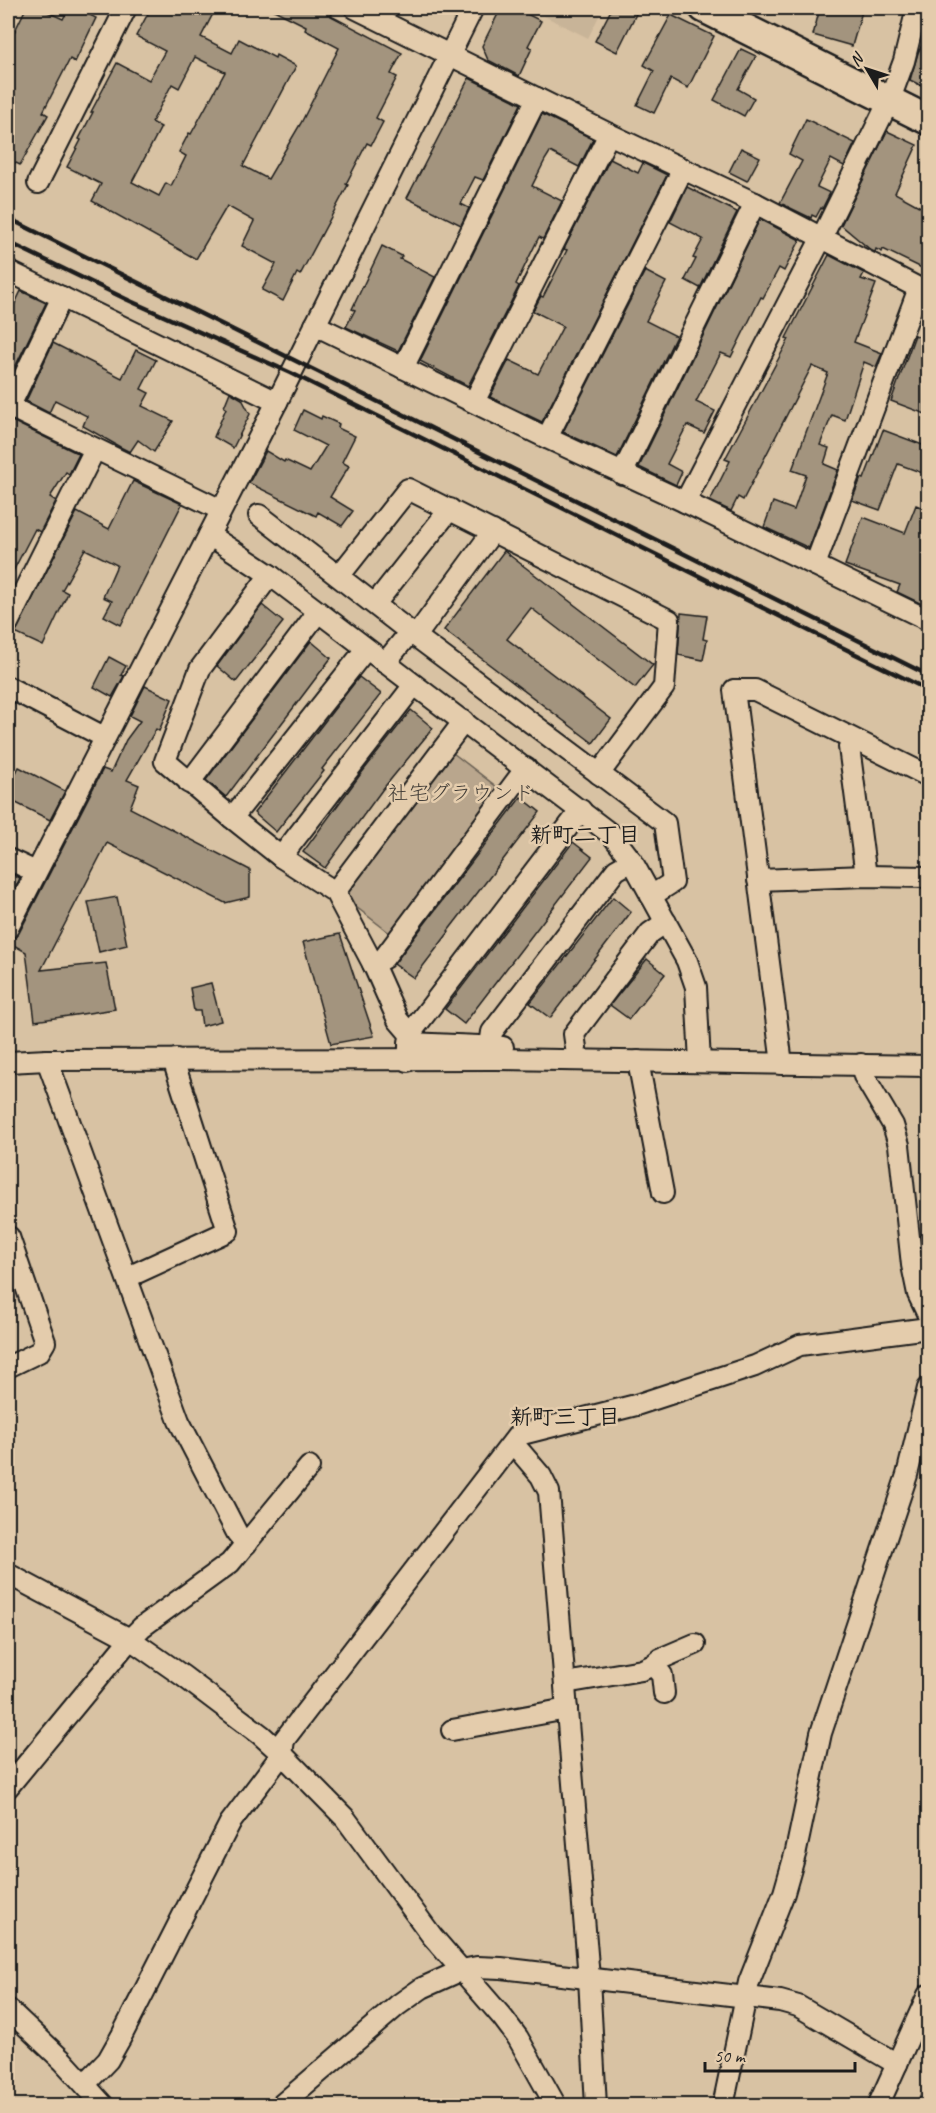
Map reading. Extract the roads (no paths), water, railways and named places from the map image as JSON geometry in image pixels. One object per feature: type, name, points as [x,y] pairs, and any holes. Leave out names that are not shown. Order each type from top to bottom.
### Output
[{"type":"highway","points":[[704,8],[928,120]]},
{"type":"street","points":[[38,183],[126,8]]},
{"type":"street","points":[[355,8],[609,134],[755,203],[924,290],[815,565]]},
{"type":"street","points":[[8,928],[277,402],[473,8]]},
{"type":"street","points":[[685,502],[822,237],[890,99],[904,61],[917,8]]},
{"type":"street","points":[[404,368],[537,98]]},
{"type":"street","points":[[474,402],[609,134]]},
{"type":"street","points":[[547,438],[683,169]]},
{"type":"street","points":[[622,474],[755,203]]},
{"type":"street","points":[[8,271],[277,402]]},
{"type":"street","points":[[62,297],[8,408],[221,510]]},
{"type":"street","points":[[315,325],[928,620]]},
{"type":"street","points":[[8,623],[95,449]]},
{"type":"street","points":[[339,575],[408,489],[669,620],[664,687],[599,774]]},
{"type":"street","points":[[375,604],[450,509]]},
{"type":"street","points":[[259,515],[665,823],[673,882],[651,896]]},
{"type":"street","points":[[385,663],[413,634],[493,531]]},
{"type":"street","points":[[209,535],[270,575],[612,835],[632,861],[687,961],[696,987],[700,1055]]},
{"type":"street","points":[[270,575],[200,669],[165,761],[189,783],[281,856],[335,892],[373,964],[409,1046]]},
{"type":"street","points":[[189,783],[318,612]]},
{"type":"street","points":[[232,818],[366,649]]},
{"type":"street","points":[[281,856],[414,685]]},
{"type":"street","points":[[8,687],[104,737]]},
{"type":"street","points":[[782,1064],[734,690],[755,690],[928,777]]},
{"type":"street","points":[[335,892],[464,721]]},
{"type":"street","points":[[853,740],[849,747],[867,876]]},
{"type":"street","points":[[373,964],[384,958],[526,768]]},
{"type":"street","points":[[409,1046],[581,810]]},
{"type":"street","points":[[8,859],[36,872]]},
{"type":"street","points":[[490,1046],[492,1032],[616,870],[632,861]]},
{"type":"street","points":[[758,880],[867,876],[928,877]]},
{"type":"street","points":[[576,1048],[574,1034],[650,933],[666,922]]},
{"type":"street","points":[[409,1046],[638,1061],[700,1055]]},
{"type":"street","points":[[8,1062],[176,1059],[409,1046],[490,1046],[700,1055],[782,1064],[928,1066]]},
{"type":"street","points":[[128,1277],[228,1231],[176,1069],[176,1059]]},
{"type":"street","points":[[47,1060],[179,1421],[237,1533],[246,1544]]},
{"type":"street","points":[[638,1061],[663,1193]]},
{"type":"street","points":[[861,1064],[864,1076],[893,1125],[899,1145],[912,1265],[918,1294],[928,1315]]},
{"type":"street","points":[[8,1367],[39,1353],[45,1342],[9,1237]]},
{"type":"street","points":[[86,2084],[108,2060],[230,1823],[282,1754],[284,1740],[518,1435],[636,1405],[755,1366],[800,1346],[928,1328]]},
{"type":"street","points":[[723,2106],[748,1982],[784,1893],[796,1851],[821,1733],[907,1475],[928,1388]]},
{"type":"street","points":[[513,1443],[541,1476],[549,1492],[589,1978],[596,2106]]},
{"type":"street","points":[[8,1788],[130,1639],[142,1627],[230,1563],[309,1467]]},
{"type":"street","points":[[8,1574],[130,1639],[261,1735],[282,1754],[345,1818],[432,1936],[518,2037],[556,2106]]},
{"type":"street","points":[[565,1683],[642,1670],[660,1659],[695,1644]]},
{"type":"street","points":[[653,1665],[662,1675],[664,1693]]},
{"type":"street","points":[[452,1730],[567,1709]]},
{"type":"street","points":[[280,2106],[398,2005],[422,1988],[462,1970],[477,1967],[780,2001],[798,2006],[897,2064]]},
{"type":"street","points":[[878,2106],[928,1995]]},
{"type":"street","points":[[8,2009],[86,2084],[104,2106]]},
{"type":"railway","points":[[8,218],[928,675]]},
{"type":"railway","points":[[8,242],[128,300],[291,373],[928,690]]},
{"type":"district","name":"新町二丁目","points":[[585,834]]},
{"type":"district","name":"新町三丁目","points":[[565,1416]]},
{"type":"park label","name":"社宅グラウンド","points":[[461,793]]}]
